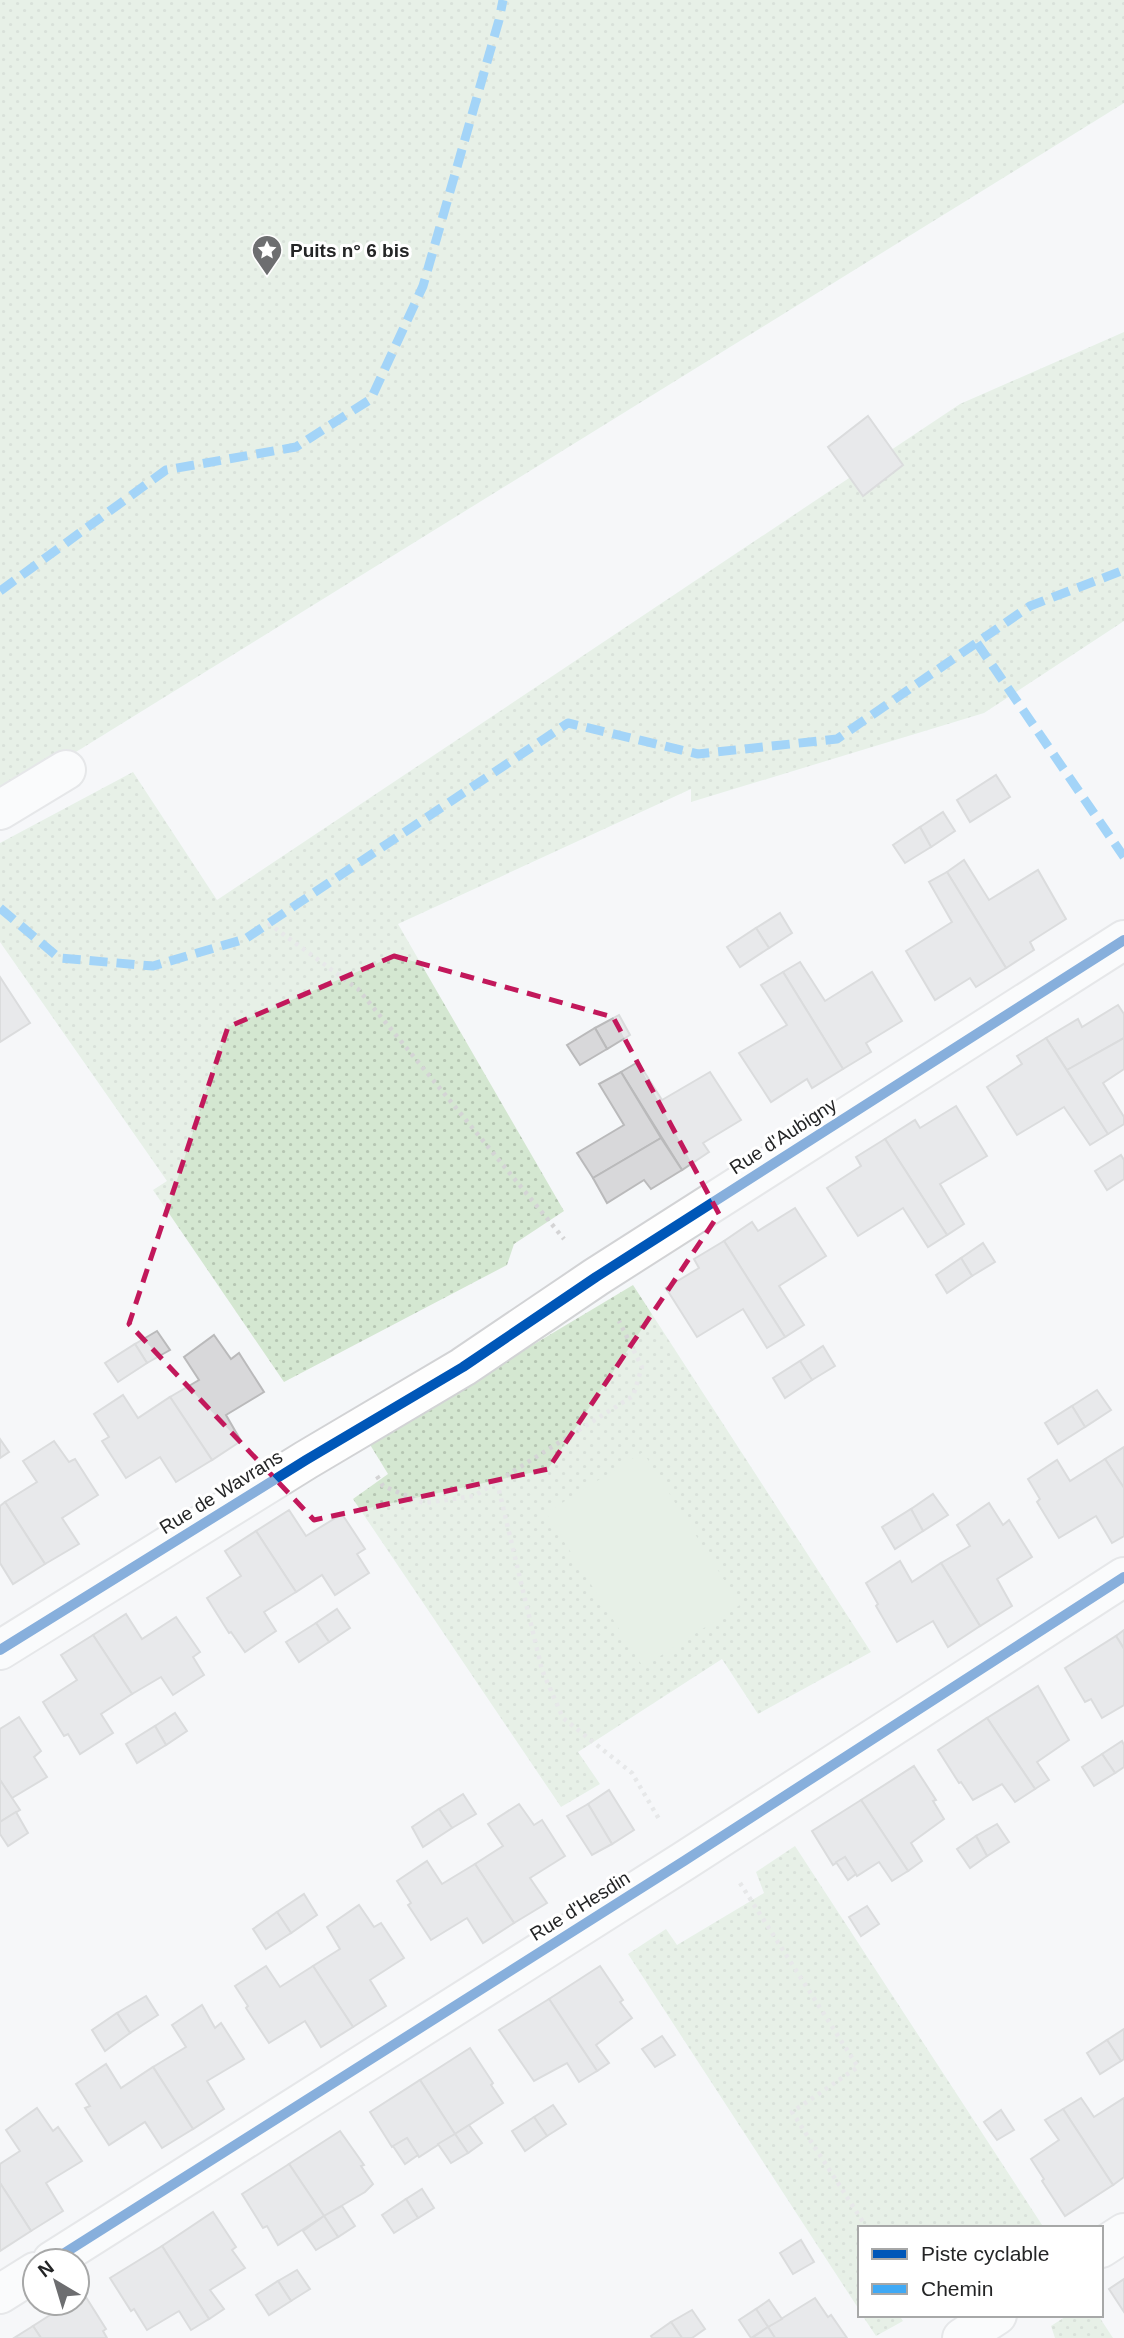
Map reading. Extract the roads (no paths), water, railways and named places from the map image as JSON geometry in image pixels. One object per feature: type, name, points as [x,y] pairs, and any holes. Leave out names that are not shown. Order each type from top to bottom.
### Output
[{"type":"street","points":[[0,810],[66,770]]},
{"type":"street","name":"Rue d'Aubigny","points":[[463,1367],[596,1277],[1124,940]]},
{"type":"street","name":"Rue de Wavrans","points":[[0,1650],[306,1460],[463,1367]]},
{"type":"street","name":"Rue d'Hesdin","points":[[74,2247],[699,1851],[1124,1577]]},
{"type":"street","points":[[1103,2247],[1124,2233]]},
{"type":"street","points":[[0,2294],[21,2281]]},
{"type":"street","points":[[962,2338],[994,2317]]},
{"type":"place","name":"Puits n° 6 bis","points":[[267,277]]}]
